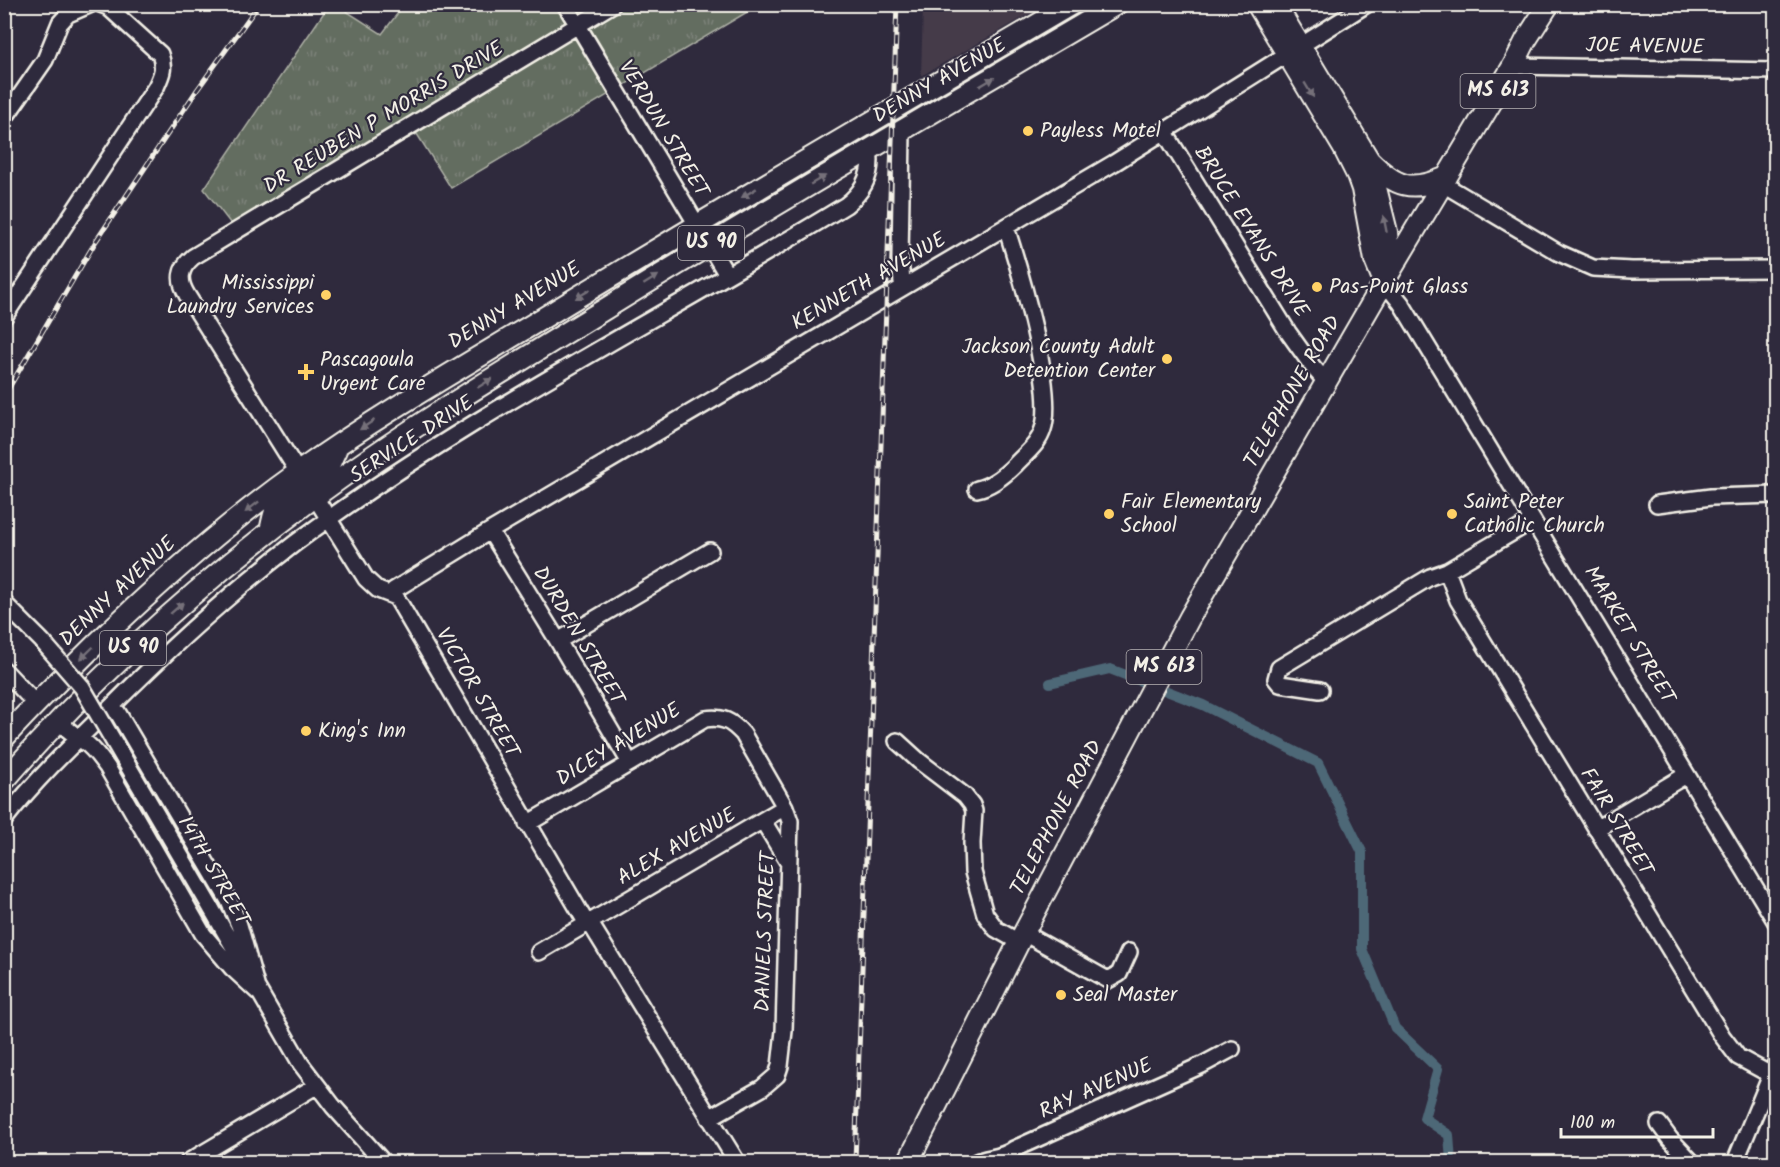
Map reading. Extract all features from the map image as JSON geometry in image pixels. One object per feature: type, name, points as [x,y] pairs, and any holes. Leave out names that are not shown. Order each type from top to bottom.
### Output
[{"type":"main road","name":"DENNY AVENUE","points":[[4,738],[36,703],[144,597],[208,541],[298,472],[435,382],[696,225],[1072,4]]},
{"type":"main road","name":"DENNY AVENUE","points":[[59,721],[123,657],[218,572],[315,497],[449,405],[708,244],[1117,4]]},
{"type":"main road","name":"MARKET STREET","points":[[1257,4],[1294,50],[1369,160],[1387,232],[1389,256],[1384,282]]},
{"type":"main road","name":"MARKET STREET","points":[[1275,4],[1294,50],[1358,175],[1375,260],[1384,282]]},
{"type":"main road","name":"TELEPHONE ROAD","points":[[908,1162],[1190,617],[1384,282],[1513,66],[1526,39],[1549,4]]},
{"type":"main road","points":[[1369,160],[1384,175],[1413,187],[1445,181]]},
{"type":"main road","points":[[315,497],[311,490],[312,484],[316,477],[328,467],[339,444]]},
{"type":"main road","points":[[270,531],[277,506],[298,487],[300,478],[298,472]]},
{"type":"main road","points":[[53,686],[54,705],[59,721]]},
{"type":"main road","points":[[36,703],[40,741]]},
{"type":"main road","name":"US 90","points":[[4,781],[59,721]]},
{"type":"street","points":[[4,119],[45,60],[60,23],[68,14],[91,4]]},
{"type":"street","points":[[4,317],[163,73],[164,64],[160,54],[108,7],[100,4]]},
{"type":"street","name":"VERDUN STREET","points":[[565,4],[727,274]]},
{"type":"street","name":"DR REUBEN P MORRIS DRIVE","points":[[298,472],[187,296],[182,286],[183,268],[193,257],[613,4]]},
{"type":"street","name":"KENNETH AVENUE","points":[[392,594],[394,590],[490,531],[1114,163],[1368,4]]},
{"type":"street","name":"JOE AVENUE","points":[[1513,66],[1776,70]]},
{"type":"street","name":"BRUCE EVANS DRIVE","points":[[1164,131],[1288,332],[1327,383]]},
{"type":"street","points":[[902,132],[900,259],[904,286]]},
{"type":"street","name":"SERVICE DRIVE","points":[[4,820],[41,776],[112,706],[196,626],[265,568],[329,520],[464,430],[854,198],[862,189],[870,170],[869,150]]},
{"type":"street","points":[[1445,181],[1560,253],[1593,268],[1623,270],[1776,269]]},
{"type":"street","points":[[977,489],[1002,477],[1034,446],[1041,436],[1046,418],[1045,393],[1033,326],[1006,226]]},
{"type":"street","name":"MARKET STREET","points":[[1384,282],[1401,303],[1776,922]]},
{"type":"street","points":[[1657,504],[1711,497],[1776,495]]},
{"type":"street","name":"VICTOR STREET","points":[[315,497],[366,579],[378,590],[396,597],[588,924],[737,1162]]},
{"type":"street","points":[[1320,690],[1280,684],[1276,679],[1279,668],[1430,577],[1447,571],[1532,521]]},
{"type":"street","name":"DURDEN STREET","points":[[490,531],[630,763]]},
{"type":"street","points":[[558,641],[710,551]]},
{"type":"street","name":"FAIR STREET","points":[[1447,571],[1458,600],[1730,1048],[1738,1057],[1773,1069]]},
{"type":"street","name":"14TH STREET","points":[[4,603],[42,641],[82,687],[258,992],[316,1086],[383,1162]]},
{"type":"street","points":[[4,670],[36,703]]},
{"type":"street","points":[[112,706],[229,901],[239,926],[258,992]]},
{"type":"street","name":"DICEY AVENUE","points":[[528,824],[705,719],[724,718],[734,724]]},
{"type":"street","points":[[59,721],[69,733],[95,752],[107,767],[203,934],[258,992]]},
{"type":"street","name":"DANIELS STREET","points":[[709,1118],[762,1088],[777,1075],[784,1031],[790,821],[785,807],[743,734],[734,724]]},
{"type":"street","points":[[897,741],[965,796],[972,805],[974,811],[973,872],[985,914],[996,929],[1022,938],[1108,980],[1119,974],[1129,952]]},
{"type":"street","points":[[1596,830],[1686,775]]},
{"type":"street","name":"ALEX AVENUE","points":[[538,952],[785,807]]},
{"type":"street","points":[[763,821],[789,862]]},
{"type":"street","name":"RAY AVENUE","points":[[976,1162],[994,1156],[1008,1159],[1014,1149],[1202,1065],[1232,1049]]},
{"type":"street","points":[[1735,1162],[1773,1069]]},
{"type":"street","points":[[188,1162],[316,1086]]},
{"type":"street","points":[[1659,1124],[1692,1162]]},
{"type":"shaded area","points":[[923,4],[1045,5],[921,76]]},
{"type":"green space","points":[[329,5],[337,5],[382,34],[404,5],[759,5],[451,188],[417,134],[231,224],[204,189]]},
{"type":"waterway","points":[[1050,683],[1110,669],[1203,705],[1318,763],[1362,852],[1362,949],[1395,1028],[1438,1069],[1424,1118],[1449,1135],[1451,1162]]},
{"type":"railway","points":[[4,396],[96,241],[197,90],[259,4]]},
{"type":"railway","points":[[855,1162],[897,4]]},
{"type":"place","name":"Payless Motel","points":[[1028,131]]},
{"type":"place","name":"Pas-Point Glass","points":[[1317,287]]},
{"type":"place","name":"Mississippi Laundry Services","points":[[326,295]]},
{"type":"place","name":"Jackson County Adult Detention Center","points":[[1167,359]]},
{"type":"place","name":"Pascagoula Urgent Care","points":[[306,372]]},
{"type":"place","name":"Fair Elementary School","points":[[1109,514]]},
{"type":"place","name":"Saint Peter Catholic Church","points":[[1452,514]]},
{"type":"place","name":"King's Inn","points":[[306,731]]},
{"type":"place","name":"Seal Master","points":[[1061,995]]}]
